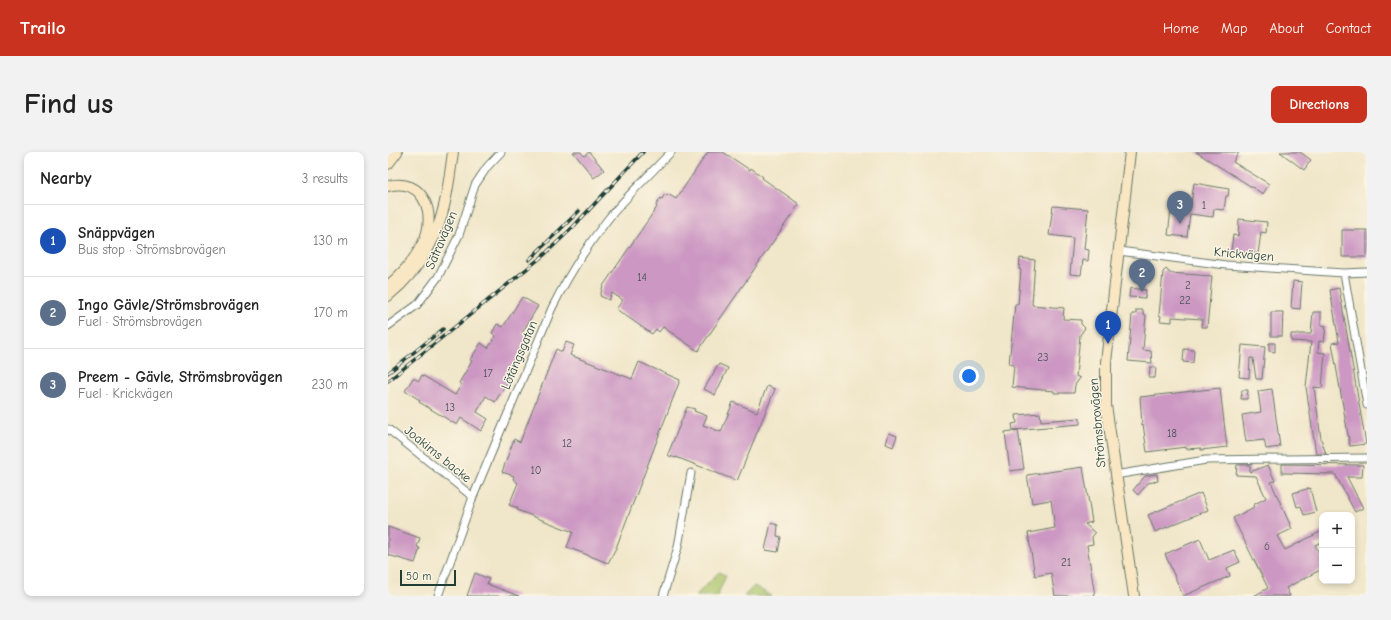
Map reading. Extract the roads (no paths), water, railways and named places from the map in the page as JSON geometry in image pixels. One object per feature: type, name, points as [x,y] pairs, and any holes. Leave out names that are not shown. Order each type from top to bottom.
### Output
[{"type":"main road","points":[[388,164],[397,152]]},
{"type":"main road","points":[[388,296],[410,275],[432,243],[443,211],[453,152]]},
{"type":"main road","name":"Strömsbrovägen","points":[[1130,152],[1106,362],[1106,405],[1115,475],[1134,596]]},
{"type":"main road","points":[[388,186],[403,185],[419,193],[426,203],[428,219],[426,235],[419,251],[405,270],[388,286]]},
{"type":"street","name":"Sätravägen","points":[[388,326],[417,305],[438,277],[458,235],[475,185],[487,167],[501,152]]},
{"type":"street","name":"Lötängsgatan","points":[[438,596],[473,498],[552,308],[565,282],[585,250],[609,218],[671,152]]},
{"type":"street","name":"Krickvägen","points":[[1119,251],[1226,266],[1344,273],[1367,272]]},
{"type":"street","points":[[1344,273],[1367,405]]},
{"type":"street","name":"Joakims backe","points":[[388,429],[473,498]]},
{"type":"street","points":[[1115,475],[1206,460],[1367,458]]},
{"type":"street","points":[[663,596],[678,547],[691,473]]},
{"type":"railway","points":[[388,381],[544,255],[573,227],[643,152]]},
{"type":"railway","points":[[529,260],[579,211]]},
{"type":"railway","points":[[388,373],[443,329]]},
{"type":"place","name":"Preem - Gävle, Strömsbrovägen","points":[[1180,224]]},
{"type":"place","name":"Ingo Gävle/Strömsbrovägen","points":[[1142,292]]},
{"type":"place","name":"Snäppvägen","points":[[1108,344]]}]
